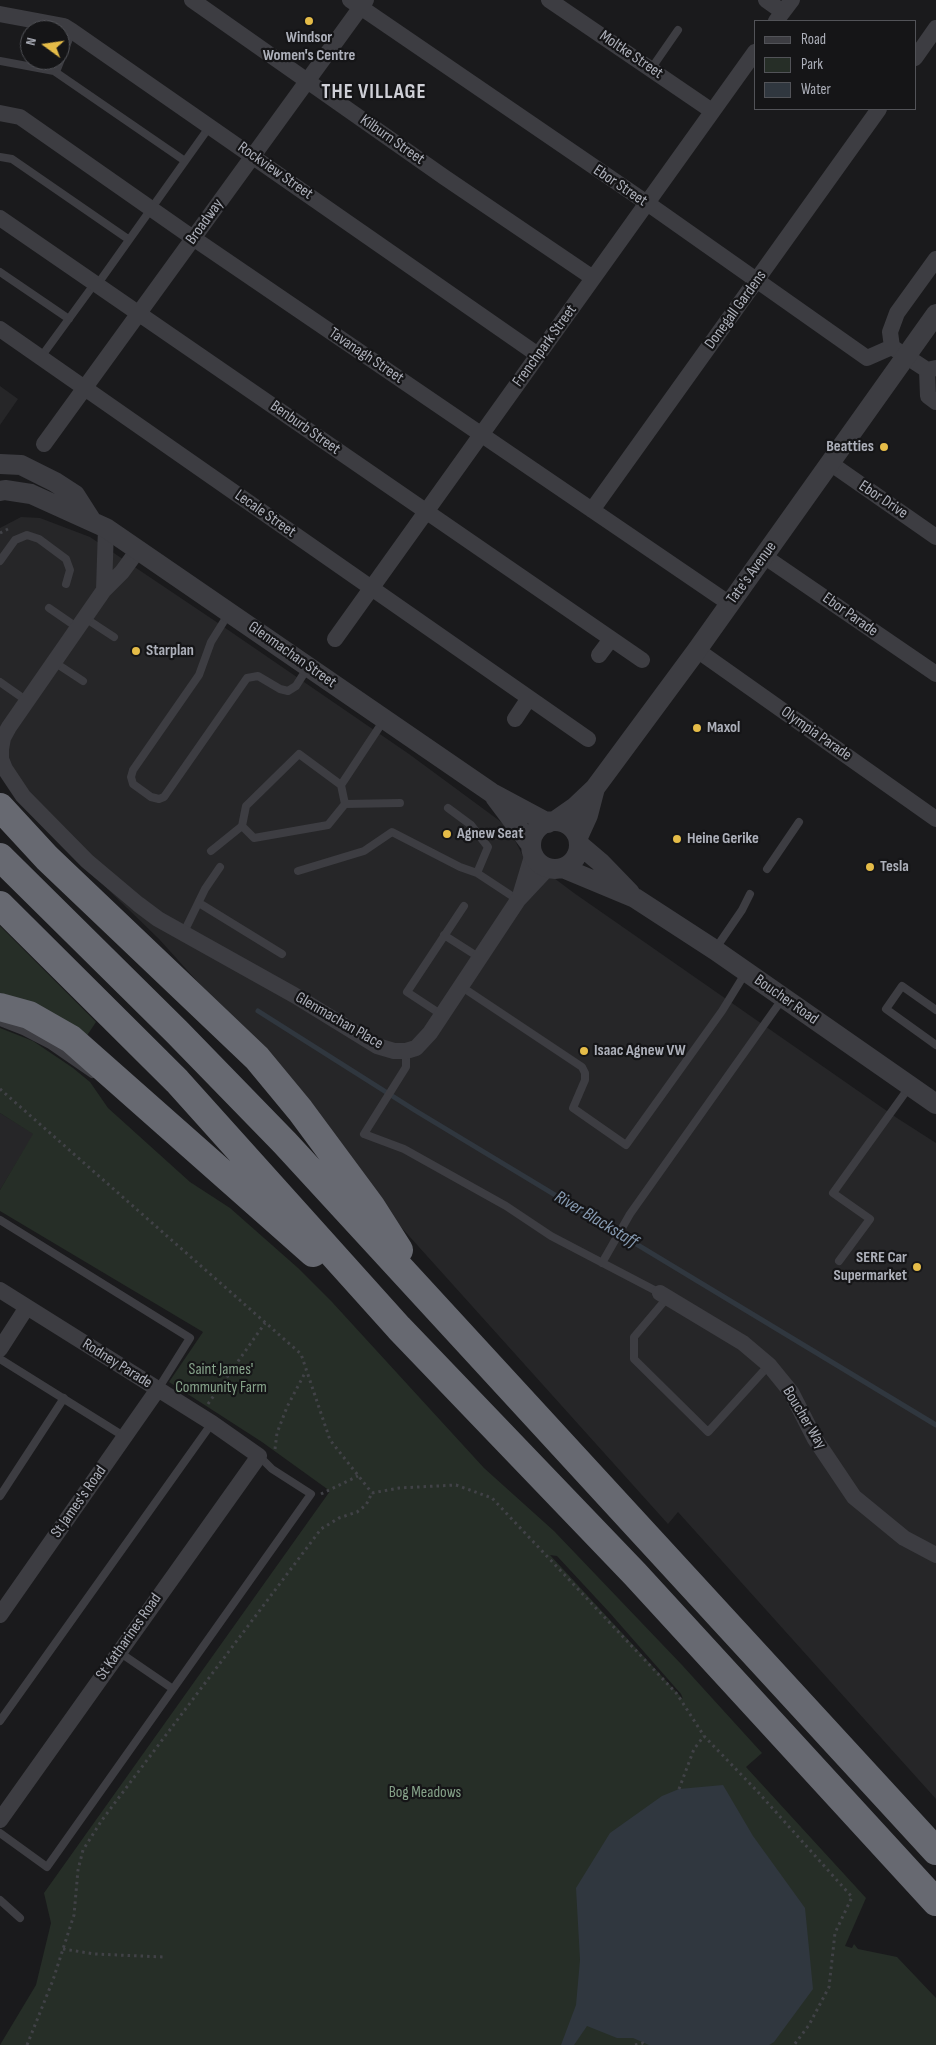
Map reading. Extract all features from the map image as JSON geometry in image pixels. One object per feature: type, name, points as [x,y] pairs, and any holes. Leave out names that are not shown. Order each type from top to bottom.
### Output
[{"type":"highway","points":[[0,807],[54,865],[257,1058],[300,1110],[372,1206],[398,1248],[422,1294]]},
{"type":"highway","points":[[0,857],[231,1087],[291,1150],[936,1851]]},
{"type":"highway","points":[[0,905],[177,1081],[399,1328],[635,1574],[936,1902]]},
{"type":"highway","points":[[0,1007],[29,1015],[48,1024],[71,1039],[114,1075],[250,1199],[399,1328]]},
{"type":"street","name":"Kilburn Street","points":[[192,0],[444,177],[593,278]]},
{"type":"street","name":"Moltke Street","points":[[550,0],[712,111]]},
{"type":"street","points":[[766,0],[784,11]]},
{"type":"street","name":"Broadway","points":[[44,444],[308,80],[359,3]]},
{"type":"street","name":"Ebor Street","points":[[359,3],[867,358],[899,351]]},
{"type":"street","name":"Rockview Street","points":[[0,14],[64,26],[72,31],[538,355]]},
{"type":"street","points":[[916,57],[936,28]]},
{"type":"street","name":"Frenchpark Street","points":[[335,639],[754,53]]},
{"type":"street","name":"Donegall Gardens","points":[[592,510],[878,110]]},
{"type":"street","name":"Tavanagh Street","points":[[0,113],[20,116],[193,238],[730,604]]},
{"type":"street","name":"Benburb Street","points":[[0,218],[642,660]]},
{"type":"street","points":[[936,259],[897,313],[890,332],[899,351],[931,369],[928,396],[936,402]]},
{"type":"street","name":"Tate's Avenue","points":[[551,822],[575,807],[595,788],[697,650],[830,463],[899,351],[936,314]]},
{"type":"street","name":"Lecale Street","points":[[0,329],[588,739]]},
{"type":"street","name":"Ebor Drive","points":[[830,463],[936,537]]},
{"type":"street","name":"Glenmachan Street","points":[[0,464],[21,466],[55,482],[75,495],[98,524]]},
{"type":"street","name":"Glenmachan Street","points":[[0,491],[31,494],[98,524],[230,612],[492,794],[551,822]]},
{"type":"street","points":[[98,524],[104,590]]},
{"type":"street","name":"Glenmachan Place","points":[[138,550],[122,572],[104,590],[2,738],[1,759],[23,796],[59,834],[113,884],[158,919],[294,995],[377,1046],[394,1051],[406,1051],[416,1048],[430,1033],[519,899]]},
{"type":"street","name":"Ebor Parade","points":[[765,554],[936,674]]},
{"type":"street","points":[[598,655],[611,639]]},
{"type":"street","name":"Olympia Parade","points":[[697,650],[936,819]]},
{"type":"street","points":[[515,719],[529,698]]},
{"type":"street","name":"Tate's Avenue","points":[[579,841],[595,788]]},
{"type":"street","name":"Glenmachan Street","points":[[492,794],[532,849]]},
{"type":"street","points":[[551,822],[569,826],[579,841],[575,859],[555,868],[519,899],[536,832],[551,822]]},
{"type":"street","name":"Boucher Road","points":[[579,841],[635,898],[714,950],[936,1104]]},
{"type":"street","points":[[532,849],[536,860],[555,868]]},
{"type":"street","name":"Boucher Road","points":[[555,868],[635,898]]},
{"type":"street","name":"Rodney Parade","points":[[0,1290],[206,1419],[258,1456]]},
{"type":"street","name":"Boucher Way","points":[[664,1296],[743,1344],[768,1365],[791,1392],[815,1439],[854,1497],[904,1538],[936,1554]]},
{"type":"street","points":[[0,1349],[26,1307]]},
{"type":"street","name":"St James's Road","points":[[0,1615],[158,1389]]},
{"type":"street","name":"St Katharines Road","points":[[0,1820],[258,1456]]},
{"type":"lane","points":[[651,69],[678,30]]},
{"type":"lane","points":[[56,72],[72,31]]},
{"type":"lane","points":[[0,60],[56,72],[185,161]]},
{"type":"lane","points":[[41,358],[210,126]]},
{"type":"lane","points":[[0,157],[12,159],[128,239]]},
{"type":"lane","points":[[0,272],[69,319]]},
{"type":"lane","points":[[0,561],[15,540],[27,535],[39,539],[66,559],[70,570],[66,584]]},
{"type":"lane","points":[[49,608],[114,637]]},
{"type":"lane","points":[[230,612],[210,642],[202,671],[133,770],[131,777],[133,784],[152,797],[159,799],[164,797],[247,678],[258,676],[280,690],[288,690],[296,686],[308,667]]},
{"type":"lane","points":[[54,662],[83,682]]},
{"type":"lane","points":[[0,682],[27,701]]},
{"type":"lane","points":[[341,784],[385,719]]},
{"type":"lane","points":[[212,851],[242,826],[246,806],[299,754],[341,784],[345,804]]},
{"type":"lane","points":[[345,804],[400,804]]},
{"type":"lane","points":[[242,826],[254,838],[328,825],[345,804]]},
{"type":"lane","points":[[448,808],[470,825],[488,846],[477,873]]},
{"type":"lane","points":[[767,869],[800,822]]},
{"type":"lane","points":[[298,871],[364,852],[392,832],[460,867],[477,873],[519,899]]},
{"type":"lane","points":[[184,932],[205,889],[220,867]]},
{"type":"lane","points":[[714,950],[742,910],[750,894]]},
{"type":"lane","points":[[199,903],[282,954]]},
{"type":"lane","points":[[442,1015],[407,992],[464,906]]},
{"type":"lane","points":[[444,935],[480,958]]},
{"type":"lane","points":[[462,987],[582,1067],[585,1073],[585,1080],[573,1108],[626,1145],[722,1011],[746,972]]},
{"type":"lane","points":[[936,1010],[902,986],[886,1009],[936,1045]]},
{"type":"lane","points":[[602,1263],[630,1214],[783,998]]},
{"type":"lane","points":[[0,1022],[23,1030],[50,1045],[91,1074],[114,1075]]},
{"type":"lane","points":[[406,1051],[406,1067],[364,1134],[404,1149],[506,1206],[551,1236],[664,1296],[634,1337],[634,1359],[708,1432],[768,1365]]},
{"type":"lane","points":[[839,1261],[870,1219],[833,1193],[910,1086]]},
{"type":"lane","points":[[0,1220],[190,1338],[158,1389]]},
{"type":"lane","points":[[0,1359],[125,1437]]},
{"type":"lane","points":[[0,1496],[64,1398]]},
{"type":"lane","points":[[0,1721],[206,1419]]},
{"type":"lane","points":[[0,1833],[47,1867],[311,1494],[272,1469],[258,1456]]},
{"type":"lane","points":[[118,1652],[173,1689]]},
{"type":"lane","points":[[0,1900],[20,1918]]},
{"type":"path","points":[[0,1089],[301,1354],[330,1440],[372,1493]]},
{"type":"path","points":[[206,1419],[216,1391],[265,1323]]},
{"type":"path","points":[[275,1449],[277,1433],[287,1407],[307,1370]]},
{"type":"path","points":[[372,1493],[400,1488],[456,1484],[492,1498],[677,1694],[704,1736],[757,1791],[852,1897],[835,1933],[829,1986],[809,2025],[794,2045]]},
{"type":"path","points":[[27,2045],[53,1980],[74,1915],[78,1870],[83,1850],[102,1820],[321,1529],[339,1518],[357,1512],[366,1505],[372,1493]]},
{"type":"path","points":[[679,1789],[694,1748],[704,1736]]},
{"type":"path","points":[[63,1949],[95,1954],[163,1957]]},
{"type":"path","points":[[635,2045],[643,2043],[646,2045]]},
{"type":"shaded area","points":[[0,386],[18,399],[0,425]]},
{"type":"shaded area","points":[[21,517],[40,518],[90,537],[218,623],[409,754],[508,827],[522,854],[574,893],[897,1118],[936,1143],[936,1799],[678,1512],[668,1524],[383,1207],[280,1073],[159,939],[19,803],[0,773],[0,528]]},
{"type":"shaded area","points":[[0,1113],[34,1134],[0,1190]]},
{"type":"green space","points":[[0,926],[96,1022],[86,1037],[36,1004],[0,993]]},
{"type":"green space","name":"Bog Meadows","points":[[0,1028],[33,1041],[73,1068],[90,1082],[108,1108],[190,1182],[230,1208],[298,1268],[332,1302],[484,1468],[554,1531],[682,1665],[762,1753],[746,1767],[866,1898],[845,1946],[852,1948],[854,1944],[858,1949],[897,1957],[936,1998],[936,2045],[0,2045],[36,1985],[51,1923],[44,1893],[330,1491],[262,1442],[169,1382],[203,1332],[0,1211],[0,1190],[33,1134],[0,1113]],"holes":[[[550,1555],[557,1556],[609,1612],[681,1694],[683,1699]]]},
{"type":"water","points":[[723,1785],[753,1836],[805,1908],[813,1989],[774,2042],[769,2045],[649,2045],[633,2038],[617,2038],[587,2026],[574,2045],[561,2045],[576,2005],[580,1960],[576,1888],[610,1833],[662,1796],[679,1789]]},
{"type":"waterway","name":"River Blackstaff","points":[[258,1011],[416,1111],[936,1425]]},
{"type":"place","name":"Windsor Women's Centre","points":[[309,21]]},
{"type":"place","name":"Beatties","points":[[884,447]]},
{"type":"place","name":"Starplan","points":[[136,651]]},
{"type":"place","name":"Maxol","points":[[697,728]]},
{"type":"place","name":"Agnew Seat","points":[[447,834]]},
{"type":"place","name":"Heine Gerike","points":[[677,839]]},
{"type":"place","name":"Tesla","points":[[870,867]]},
{"type":"place","name":"Isaac Agnew VW","points":[[584,1051]]},
{"type":"place","name":"SERE Car Supermarket","points":[[917,1267]]},
{"type":"district","name":"THE VILLAGE","points":[[374,93]]},
{"type":"park label","name":"Saint James' Community Farm","points":[[221,1379]]}]
